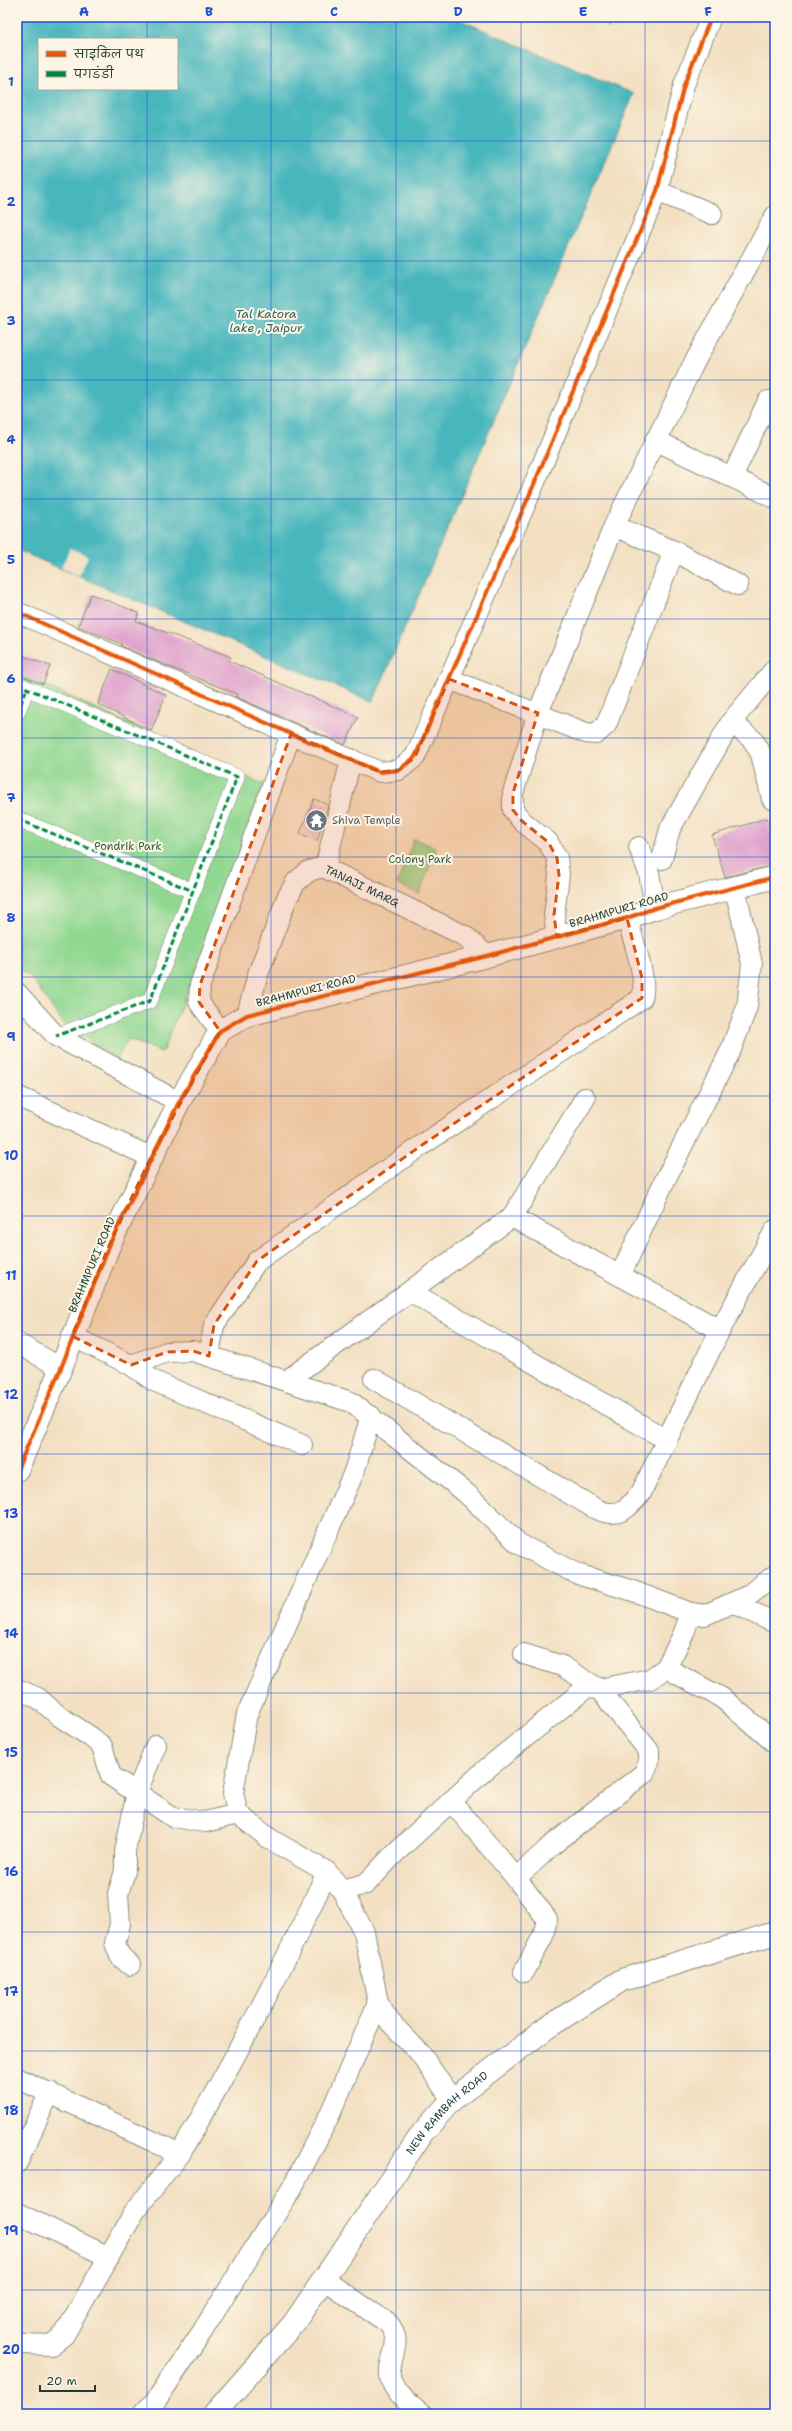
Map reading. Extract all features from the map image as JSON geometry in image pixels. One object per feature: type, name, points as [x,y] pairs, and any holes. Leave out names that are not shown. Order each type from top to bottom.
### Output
[{"type":"street","points":[[17,612],[380,772],[399,770],[415,757],[532,489],[657,191],[684,85],[711,17]]},
{"type":"street","points":[[657,191],[712,214]]},
{"type":"street","points":[[557,937],[554,915],[559,875],[556,858],[548,842],[522,821],[513,810],[513,794],[538,713],[614,526],[694,363],[775,216]]},
{"type":"street","points":[[732,478],[768,401]]},
{"type":"street","points":[[655,440],[775,498]]},
{"type":"street","points":[[614,526],[674,551],[738,585]]},
{"type":"street","points":[[449,679],[586,733],[596,734],[606,725],[637,640],[674,551]]},
{"type":"street","points":[[662,859],[670,829],[731,722],[775,669]]},
{"type":"street","points":[[17,713],[22,686],[238,776],[150,1001],[56,1036]]},
{"type":"street","points":[[731,722],[753,740],[761,754],[774,802]]},
{"type":"street","points":[[220,1032],[199,1002],[200,985],[291,734]]},
{"type":"street","points":[[327,860],[351,759]]},
{"type":"street","points":[[17,818],[193,890]]},
{"type":"street","points":[[639,847],[649,873],[655,908]]},
{"type":"street","name":"TANAJI MARG","points":[[247,1015],[258,974],[287,898],[296,882],[309,871],[323,867],[465,936],[487,956]]},
{"type":"street","name":"BRAHMPURI ROAD","points":[[17,1470],[61,1368],[72,1336],[111,1241],[151,1156],[179,1102],[220,1032],[247,1015],[487,956],[627,918],[655,908],[775,877]]},
{"type":"street","points":[[620,1276],[665,1180],[730,1052],[747,1007],[752,964],[735,888]]},
{"type":"street","points":[[209,1356],[214,1325],[257,1261],[422,1145],[642,998],[644,990],[642,978],[627,918]]},
{"type":"street","points":[[17,993],[56,1036],[179,1102]]},
{"type":"street","points":[[17,1096],[151,1156]]},
{"type":"street","points":[[286,1381],[324,1351],[411,1292],[512,1217],[585,1098]]},
{"type":"street","points":[[512,1217],[720,1330]]},
{"type":"street","points":[[374,1379],[607,1514],[628,1509],[640,1493],[720,1330],[775,1230]]},
{"type":"street","points":[[411,1292],[667,1440]]},
{"type":"street","points":[[72,1336],[131,1365],[154,1381],[302,1446]]},
{"type":"street","points":[[17,1344],[61,1368]]},
{"type":"street","points":[[131,1365],[167,1352],[193,1351],[351,1402],[466,1493],[519,1544],[577,1574],[633,1591],[691,1613],[705,1615],[733,1603],[747,1596],[775,1575]]},
{"type":"street","points":[[370,1416],[354,1472],[247,1714],[233,1794],[238,1814],[270,1839],[327,1872],[342,1890],[364,1932],[378,2004],[390,2022],[420,2053],[452,2100]]},
{"type":"street","points":[[733,1603],[775,1623]]},
{"type":"street","points":[[342,1890],[366,1884],[394,1854],[491,1764],[586,1688],[599,1689],[650,1679],[666,1668],[683,1635],[691,1613]]},
{"type":"street","points":[[516,1878],[550,1846],[644,1773],[649,1762],[649,1751],[599,1689],[562,1666],[524,1654]]},
{"type":"street","points":[[666,1668],[722,1698],[775,1743]]},
{"type":"street","points":[[17,1690],[38,1698],[102,1746],[112,1776],[173,1817],[205,1822],[238,1814]]},
{"type":"street","points":[[130,1965],[120,1956],[115,1943],[120,1924],[118,1894],[125,1871],[124,1851],[137,1792],[156,1745]]},
{"type":"street","points":[[451,1801],[516,1878],[547,1919],[543,1936],[524,1972]]},
{"type":"street","points":[[17,2342],[22,2344],[51,2345],[64,2335],[135,2211],[180,2154],[233,2063],[288,1958],[327,1872]]},
{"type":"street","name":"NEW RAMBAH ROAD","points":[[214,2414],[294,2323],[423,2132],[452,2100],[548,2027],[622,1980],[775,1933]]},
{"type":"street","points":[[143,2414],[157,2399],[202,2332],[292,2188],[330,2114],[378,2004]]},
{"type":"street","points":[[17,2078],[50,2092],[180,2154]]},
{"type":"street","points":[[18,2159],[50,2092]]},
{"type":"street","points":[[17,2213],[109,2257]]},
{"type":"street","points":[[324,2280],[388,2324],[395,2331],[397,2344],[389,2375],[392,2385],[422,2414]]},
{"type":"path","points":[[610,25],[613,17]]},
{"type":"highlighted area","points":[[449,679],[538,713],[513,793],[513,810],[522,821],[548,842],[557,858],[559,875],[554,915],[557,937],[627,918],[642,978],[642,998],[422,1145],[257,1261],[214,1325],[209,1356],[193,1351],[167,1352],[131,1365],[72,1336],[111,1241],[151,1157],[220,1031],[199,1002],[200,985],[291,734],[380,772],[399,770],[415,757]]},
{"type":"green space","name":"Pondrik Park","points":[[17,673],[271,788],[162,1052],[128,1039],[117,1059],[64,1024],[29,975],[17,969]]},
{"type":"green space","name":"Colony Park","points":[[414,839],[437,848],[419,894],[397,884]]},
{"type":"water","name":"Tal Katora lake , Jaipur","points":[[17,17],[453,17],[634,94],[373,702],[17,550]]},
{"type":"pier","points":[[70,548],[88,556],[79,576],[61,568]]},
{"type":"building","points":[[91,594],[139,613],[136,621],[231,657],[229,661],[358,717],[345,745],[236,697],[237,694],[165,665],[121,646],[122,644],[78,626]]},
{"type":"building","points":[[21,655],[50,666],[43,684],[17,674],[17,665]]},
{"type":"building","points":[[112,669],[166,695],[151,731],[98,704]]},
{"type":"building","name":"Shiva Temple","points":[[314,799],[328,805],[317,841],[300,833]]},
{"type":"building","points":[[767,818],[775,843],[775,865],[725,877],[712,835]]},
{"type":"marked path","points":[[17,684],[237,777],[150,1001],[56,1036]]},
{"type":"marked path","points":[[17,713],[27,688]]},
{"type":"marked path","points":[[17,819],[193,891]]},
{"type":"cycle path","points":[[17,612],[380,772],[399,770],[415,757],[532,489],[657,191],[684,85],[711,17]]},
{"type":"cycle path","points":[[17,1470],[61,1368],[111,1241],[179,1102],[220,1031],[247,1015],[487,956],[627,918],[655,908],[775,877]]},
{"type":"place","name":"Shiva Temple","points":[[316,820]]}]
